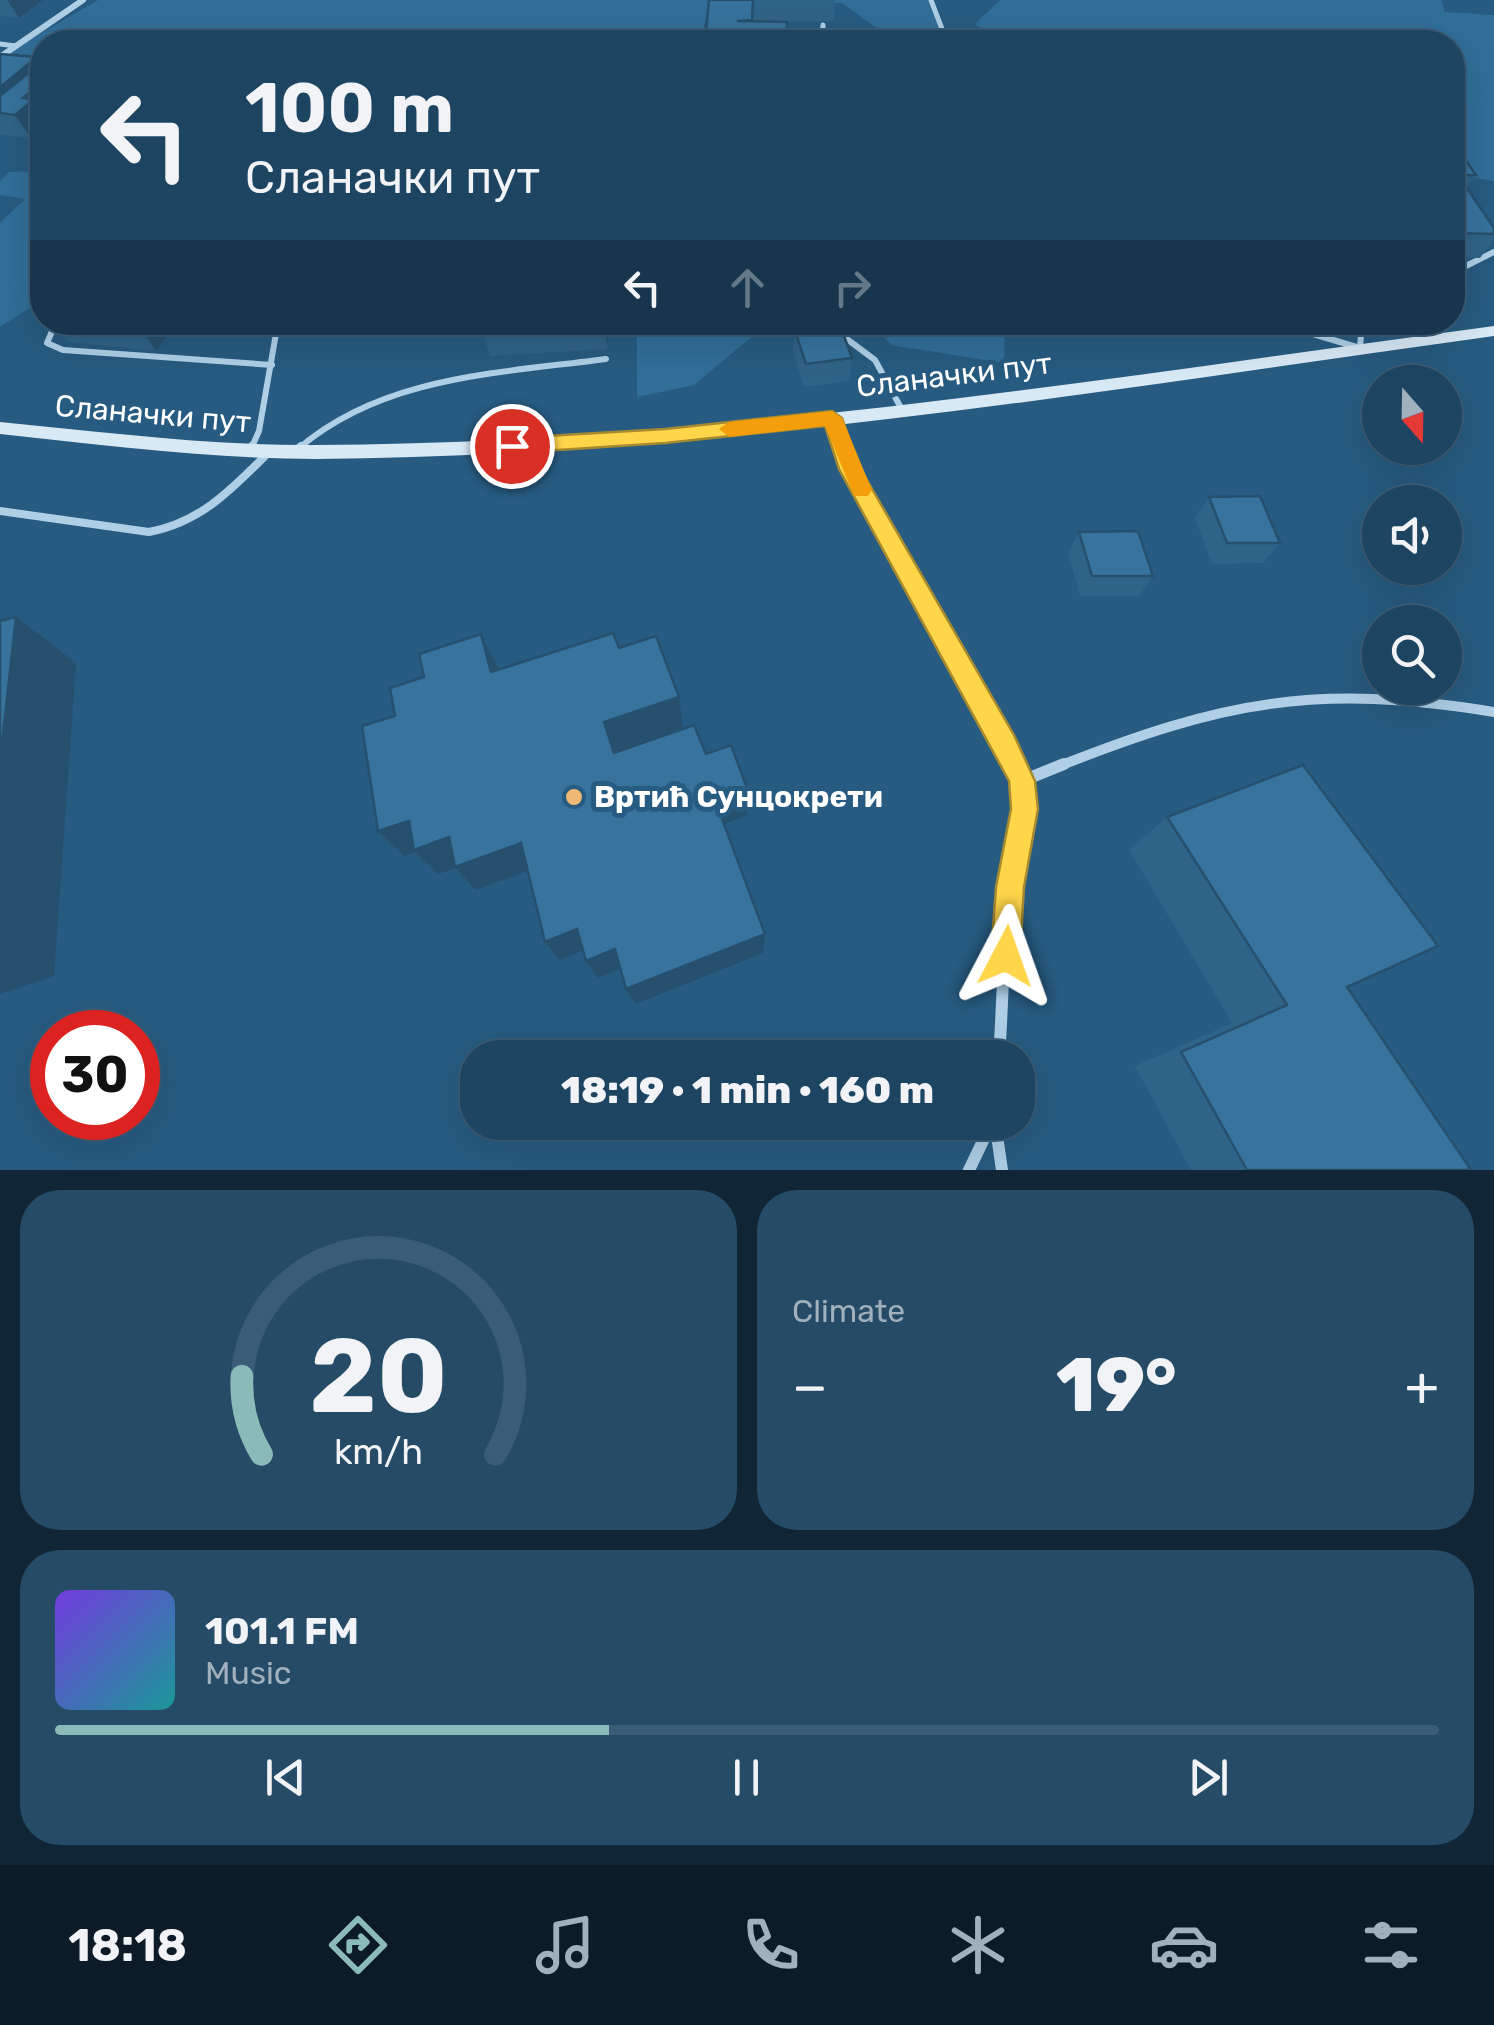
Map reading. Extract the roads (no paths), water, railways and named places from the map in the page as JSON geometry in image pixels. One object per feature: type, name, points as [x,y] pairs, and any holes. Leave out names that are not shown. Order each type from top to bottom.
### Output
[{"type":"street","points":[[39,30],[83,0]]},
{"type":"street","points":[[0,57],[30,36]]},
{"type":"street","name":"Сланачки пут","points":[[1465,335],[1494,331]]},
{"type":"street","name":"Сланачки пут","points":[[0,428],[295,452],[567,443],[832,418],[1462,335]]},
{"type":"street","points":[[832,418],[850,469],[1022,781],[1025,809],[1010,887],[999,1040]]},
{"type":"street","points":[[1022,781],[1176,723],[1274,700],[1336,696],[1402,699],[1494,712]]},
{"type":"street","points":[[969,1170],[985,1140]]},
{"type":"street","points":[[997,1140],[1002,1170]]},
{"type":"lane","points":[[931,0],[942,30]]},
{"type":"lane","points":[[823,25],[823,30]]},
{"type":"lane","points":[[0,44],[16,46]]},
{"type":"lane","points":[[1465,266],[1494,252]]},
{"type":"lane","points":[[50,335],[47,343],[63,350],[272,366]]},
{"type":"lane","points":[[250,450],[259,432],[276,335]]},
{"type":"lane","points":[[841,335],[874,360],[902,408]]},
{"type":"lane","points":[[1316,335],[1360,348],[1361,335]]},
{"type":"lane","points":[[295,452],[310,434],[401,391],[606,359]]},
{"type":"lane","points":[[0,511],[149,532],[173,529],[190,523],[270,451]]},
{"type":"place","name":"Вртић Сунцокрети","points":[[574,797]]}]
